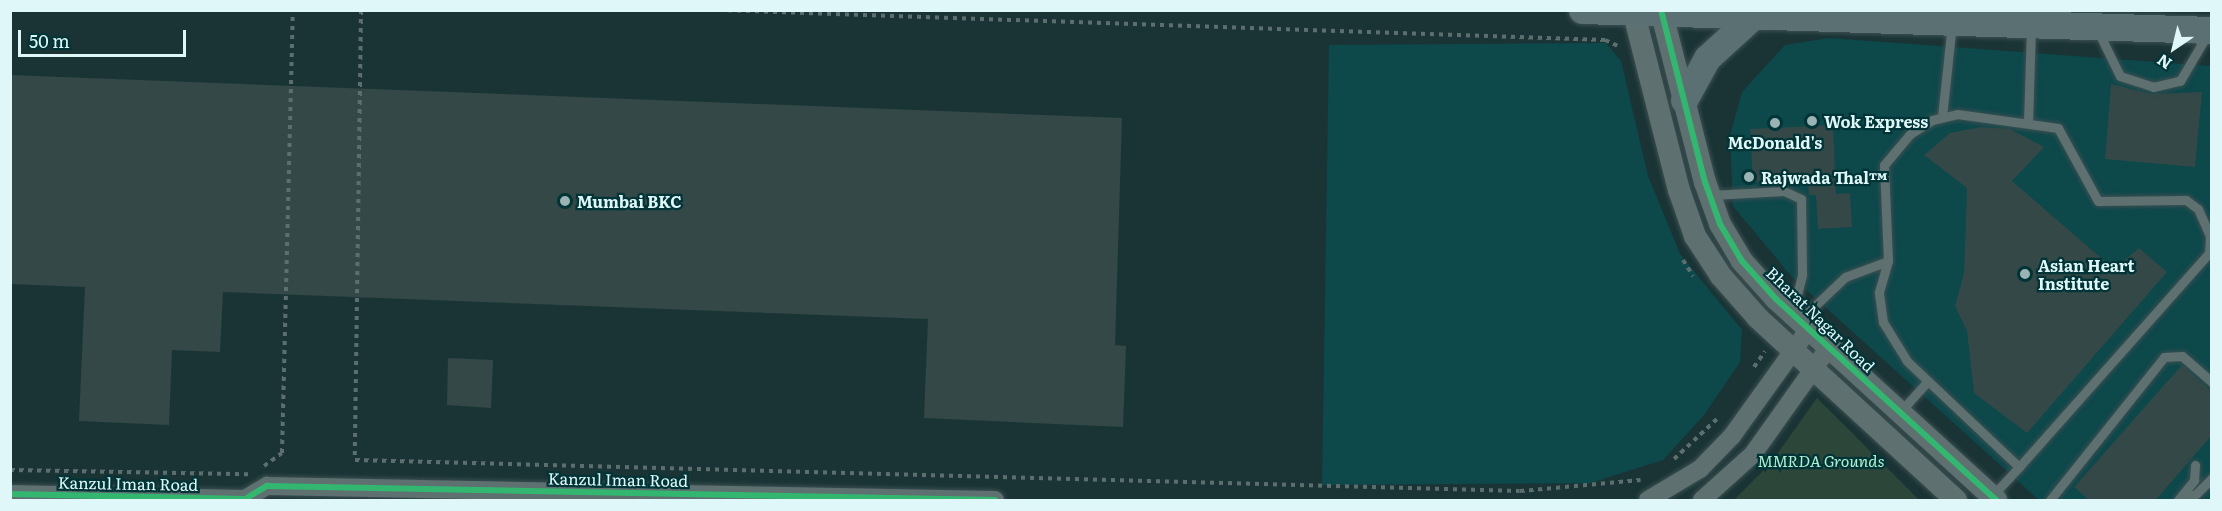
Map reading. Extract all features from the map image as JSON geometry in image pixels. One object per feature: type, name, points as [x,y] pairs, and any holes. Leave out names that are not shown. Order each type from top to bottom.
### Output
[{"type":"main road","points":[[1582,10],[2210,30]]},
{"type":"main road","points":[[1684,100],[1707,58],[1753,16]]},
{"type":"street","points":[[1634,11],[1695,236],[1721,276],[1794,351],[1956,501]]},
{"type":"street","name":"Bharat Nagar Road","points":[[1661,12],[1709,195],[1742,261],[1800,321],[1994,498]]},
{"type":"street","points":[[1648,501],[1700,469],[1732,436],[1794,351],[1800,321]]},
{"type":"street","points":[[1702,501],[1753,454],[1829,347]]},
{"type":"street","name":"Kanzul Iman Road","points":[[10,494],[246,500],[267,486],[588,496],[995,501]]},
{"type":"lane","points":[[1942,117],[1953,22]]},
{"type":"lane","points":[[2028,123],[2031,25]]},
{"type":"lane","points":[[2097,27],[2120,75],[2153,87],[2180,81],[2210,30]]},
{"type":"lane","points":[[1994,498],[2209,253],[2210,236],[2198,208],[2186,200],[2098,201],[2058,128],[1957,114],[1942,117],[1910,134],[1884,165],[1888,261],[1879,292],[1883,322],[1926,383],[2019,467]]},
{"type":"lane","points":[[1709,195],[1784,191],[1801,199],[1800,321]]},
{"type":"lane","points":[[1800,321],[1845,277],[1888,261]]},
{"type":"lane","points":[[2056,498],[2164,357],[2182,356],[2211,382]]},
{"type":"lane","points":[[1900,412],[1926,383]]},
{"type":"lane","points":[[2179,501],[2194,480],[2194,465]]},
{"type":"lane","points":[[2179,501],[2196,494],[2211,478]]},
{"type":"path","points":[[10,470],[252,474],[282,453],[293,10]]},
{"type":"path","points":[[360,10],[355,460],[1520,491],[1654,478]]},
{"type":"path","points":[[719,10],[1605,40],[1617,43],[1619,55]]},
{"type":"path","points":[[1678,246],[1686,269],[1701,285]]},
{"type":"path","points":[[1752,370],[1765,351],[1757,343]]},
{"type":"path","points":[[1671,463],[1728,409]]},
{"type":"shaded area","name":"Asian Heart Institute","points":[[1829,38],[2211,66],[2211,500],[2039,500],[1792,277],[1733,206],[1730,136],[1742,92],[1785,45]]},
{"type":"shaded area","points":[[1606,43],[1621,61],[1648,176],[1680,254],[1742,330],[1740,362],[1704,415],[1663,460],[1590,483],[1322,485],[1329,45]]},
{"type":"green space","name":"MMRDA Grounds","points":[[1817,398],[1919,500],[1734,500],[1771,463]]},
{"type":"building","name":"Mumbai BKC","points":[[10,75],[1122,118],[1115,345],[1126,346],[1123,427],[924,418],[928,319],[223,292],[220,352],[172,350],[169,425],[79,421],[85,287],[10,284]]},
{"type":"building","points":[[2111,84],[2151,94],[2202,92],[2195,167],[2105,159]]},
{"type":"building","points":[[1833,125],[1836,194],[1850,193],[1852,227],[1818,229],[1816,195],[1809,195],[1808,180],[1753,182],[1750,129]]},
{"type":"building","points":[[1981,127],[2010,129],[2044,147],[2012,181],[2114,269],[2139,248],[2167,272],[2027,433],[1974,393],[1967,331],[1955,306],[1964,273],[1967,188],[1924,155],[1950,133]]},
{"type":"building","points":[[448,358],[493,360],[491,408],[447,405]]},
{"type":"building","points":[[2182,365],[2211,391],[2211,436],[2155,501],[2090,501],[2074,487]]},
{"type":"cycle path","points":[[1661,10],[1705,182],[1720,224],[1742,261],[1776,299],[1996,500]]},
{"type":"cycle path","points":[[10,494],[245,499],[267,486],[995,500]]},
{"type":"place","name":"Wok Express","points":[[1812,121]]},
{"type":"place","name":"McDonald's","points":[[1775,123]]},
{"type":"place","name":"Rajwada Thal™","points":[[1749,177]]},
{"type":"place","name":"Mumbai BKC","points":[[565,201]]},
{"type":"place","name":"Asian Heart Institute","points":[[2025,274]]}]
